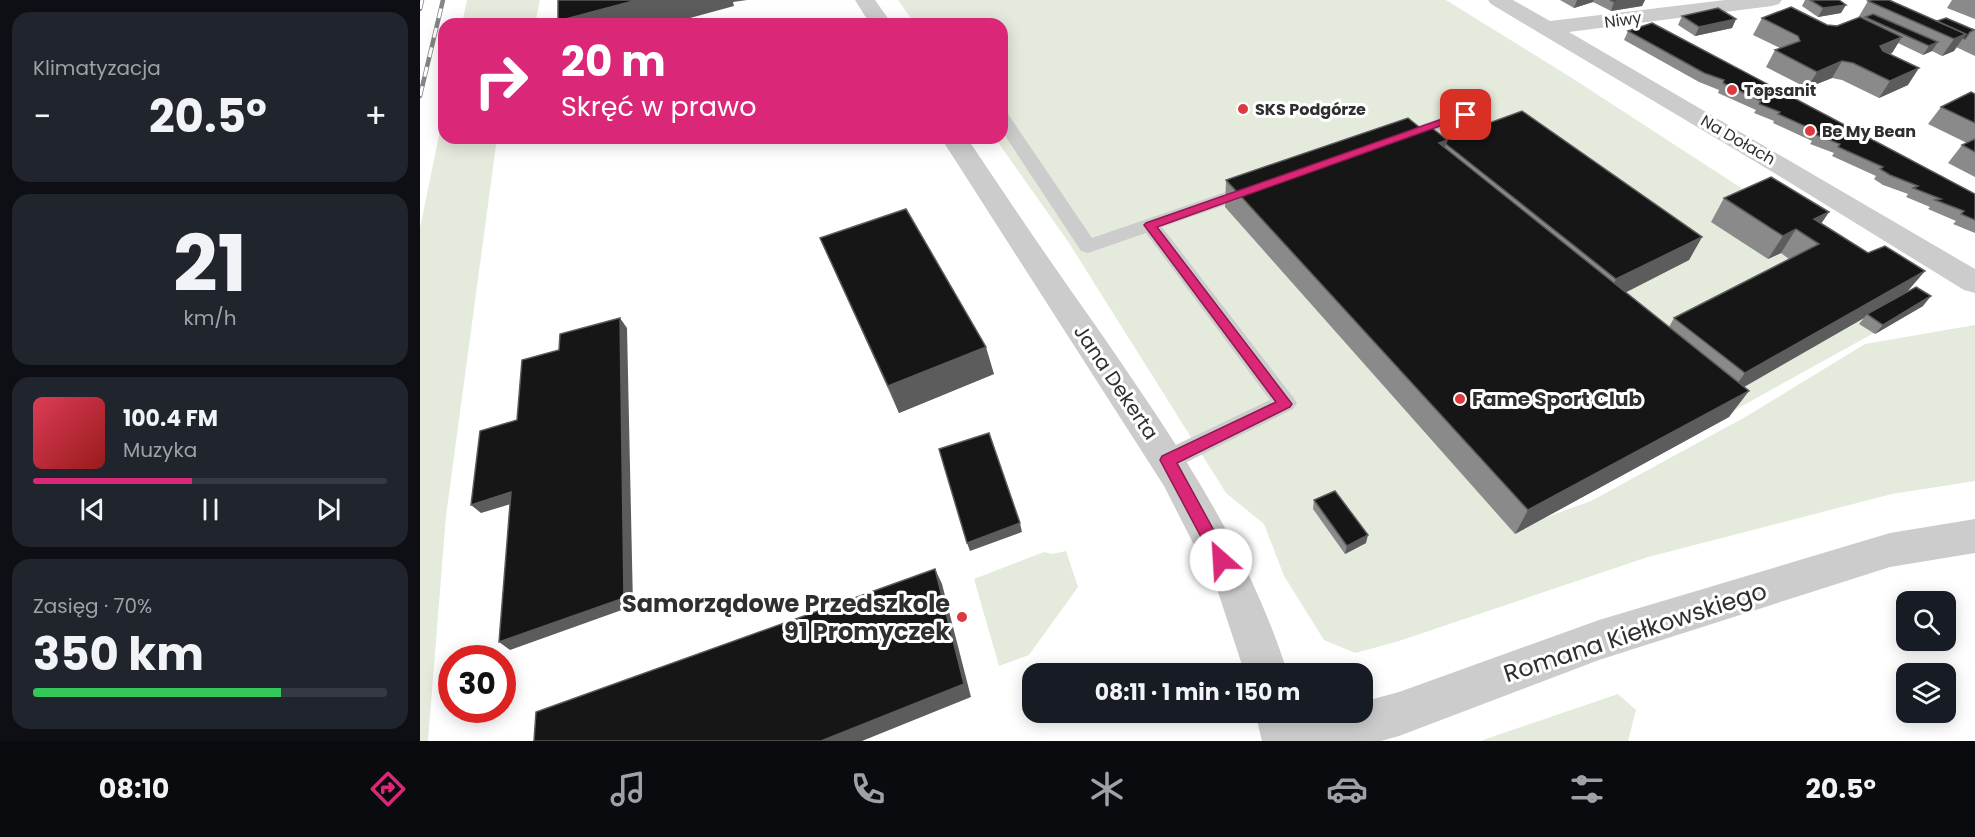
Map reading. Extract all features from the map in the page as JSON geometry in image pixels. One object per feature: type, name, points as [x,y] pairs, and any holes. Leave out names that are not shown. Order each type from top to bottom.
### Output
[{"type":"street","points":[[865,0],[877,18]]},
{"type":"street","name":"Na Dołach","points":[[1498,0],[1975,283]]},
{"type":"street","name":"Niwy","points":[[1546,28],[1593,24],[1772,0]]},
{"type":"street","name":"Jana Dekerta","points":[[958,144],[1168,460],[1218,551],[1257,636],[1264,663]]},
{"type":"street","name":"Romana Kiełkowskiego","points":[[1298,741],[1399,714],[1599,640],[1890,550],[1975,536]]},
{"type":"street","points":[[1280,723],[1285,741]]},
{"type":"lane","points":[[1376,146],[1466,115]]},
{"type":"lane","points":[[1008,127],[1088,246],[1275,182]]},
{"type":"lane","points":[[1150,225],[1285,404],[1168,460]]},
{"type":"shaded area","points":[[467,0],[540,0],[536,18],[463,18]]},
{"type":"shaded area","name":"Fame Sport Club","points":[[898,0],[1446,0],[1575,80],[1923,306],[1528,524],[1591,501],[1747,416],[1865,344],[1975,325],[1975,481],[1892,494],[1648,557],[1396,642],[1355,653],[1324,640],[1284,576],[1264,524],[1226,493],[1069,243],[999,144],[1008,144],[1008,18],[911,18]]},
{"type":"shaded area","points":[[438,140],[438,144],[496,144],[446,516],[428,741],[420,741],[420,228]]},
{"type":"shaded area","points":[[1066,551],[1078,587],[1029,655],[999,666],[974,579],[1044,552],[1052,554]]},
{"type":"shaded area","points":[[1618,694],[1636,710],[1628,741],[1480,741]]},
{"type":"building","points":[[558,0],[637,0],[569,18],[558,18]]},
{"type":"building","points":[[1810,0],[1839,0],[1846,5],[1823,8]]},
{"type":"building","points":[[1889,0],[1966,34],[1954,39],[1868,1]]},
{"type":"building","points":[[1791,7],[1827,25],[1837,26],[1860,17],[1902,37],[1880,46],[1883,51],[1919,68],[1890,81],[1853,63],[1842,61],[1817,72],[1775,50],[1800,41],[1798,36],[1762,18]]},
{"type":"building","points":[[1718,8],[1736,19],[1699,27],[1682,16]]},
{"type":"building","points":[[1873,14],[1938,42],[1929,46],[1865,17]]},
{"type":"building","points":[[1946,18],[1974,30],[1965,39],[1963,38],[1966,34],[1937,21]]},
{"type":"building","points":[[1652,23],[1975,194],[1975,220],[1961,214],[1964,211],[1935,200],[1941,199],[1913,188],[1918,186],[1880,169],[1883,167],[1838,147],[1840,144],[1816,135],[1818,132],[1759,104],[1761,101],[1723,83],[1724,80],[1704,73],[1628,31]]},
{"type":"building","points":[[1971,92],[1975,94],[1975,123],[1941,107]]},
{"type":"building","points":[[1522,111],[1702,237],[1616,279],[1446,144],[1445,139]]},
{"type":"building","points":[[1475,113],[1489,123],[1461,133],[1448,122]]},
{"type":"building","points":[[1408,118],[1424,131],[1432,128],[1447,140],[1439,143],[1749,391],[1528,510],[1226,180]]},
{"type":"building","points":[[1975,139],[1975,152],[1962,145]]},
{"type":"building","points":[[1771,177],[1829,212],[1814,219],[1868,253],[1885,246],[1925,271],[1745,373],[1674,318],[1819,244],[1796,229],[1783,236],[1724,198]]},
{"type":"building","points":[[906,209],[986,347],[888,386],[820,238]]},
{"type":"building","points":[[1916,287],[1931,296],[1883,325],[1867,314]]},
{"type":"building","points":[[620,318],[624,598],[499,642],[511,492],[471,505],[480,431],[517,420],[522,360],[559,350],[560,334]]},
{"type":"building","points":[[989,433],[1020,523],[967,543],[939,449]]},
{"type":"building","points":[[1335,491],[1368,535],[1347,546],[1314,500]]},
{"type":"building","points":[[935,569],[964,684],[821,741],[534,741],[536,712]]},
{"type":"railway","points":[[420,9],[422,0]]},
{"type":"railway","points":[[439,18],[443,0]]},
{"type":"railway","points":[[420,96],[438,21]]},
{"type":"place","name":"Topsanit","points":[[1732,90]]},
{"type":"place","name":"SKS Podgórze","points":[[1243,109]]},
{"type":"place","name":"Be My Bean","points":[[1810,131]]},
{"type":"place","name":"Fame Sport Club","points":[[1460,399]]},
{"type":"place","name":"Samorządowe Przedszkole 91 Promyczek","points":[[962,617]]},
{"type":"route","points":[[1221,560],[1213,540],[1168,460],[1285,404],[1150,225],[1466,115]]}]
